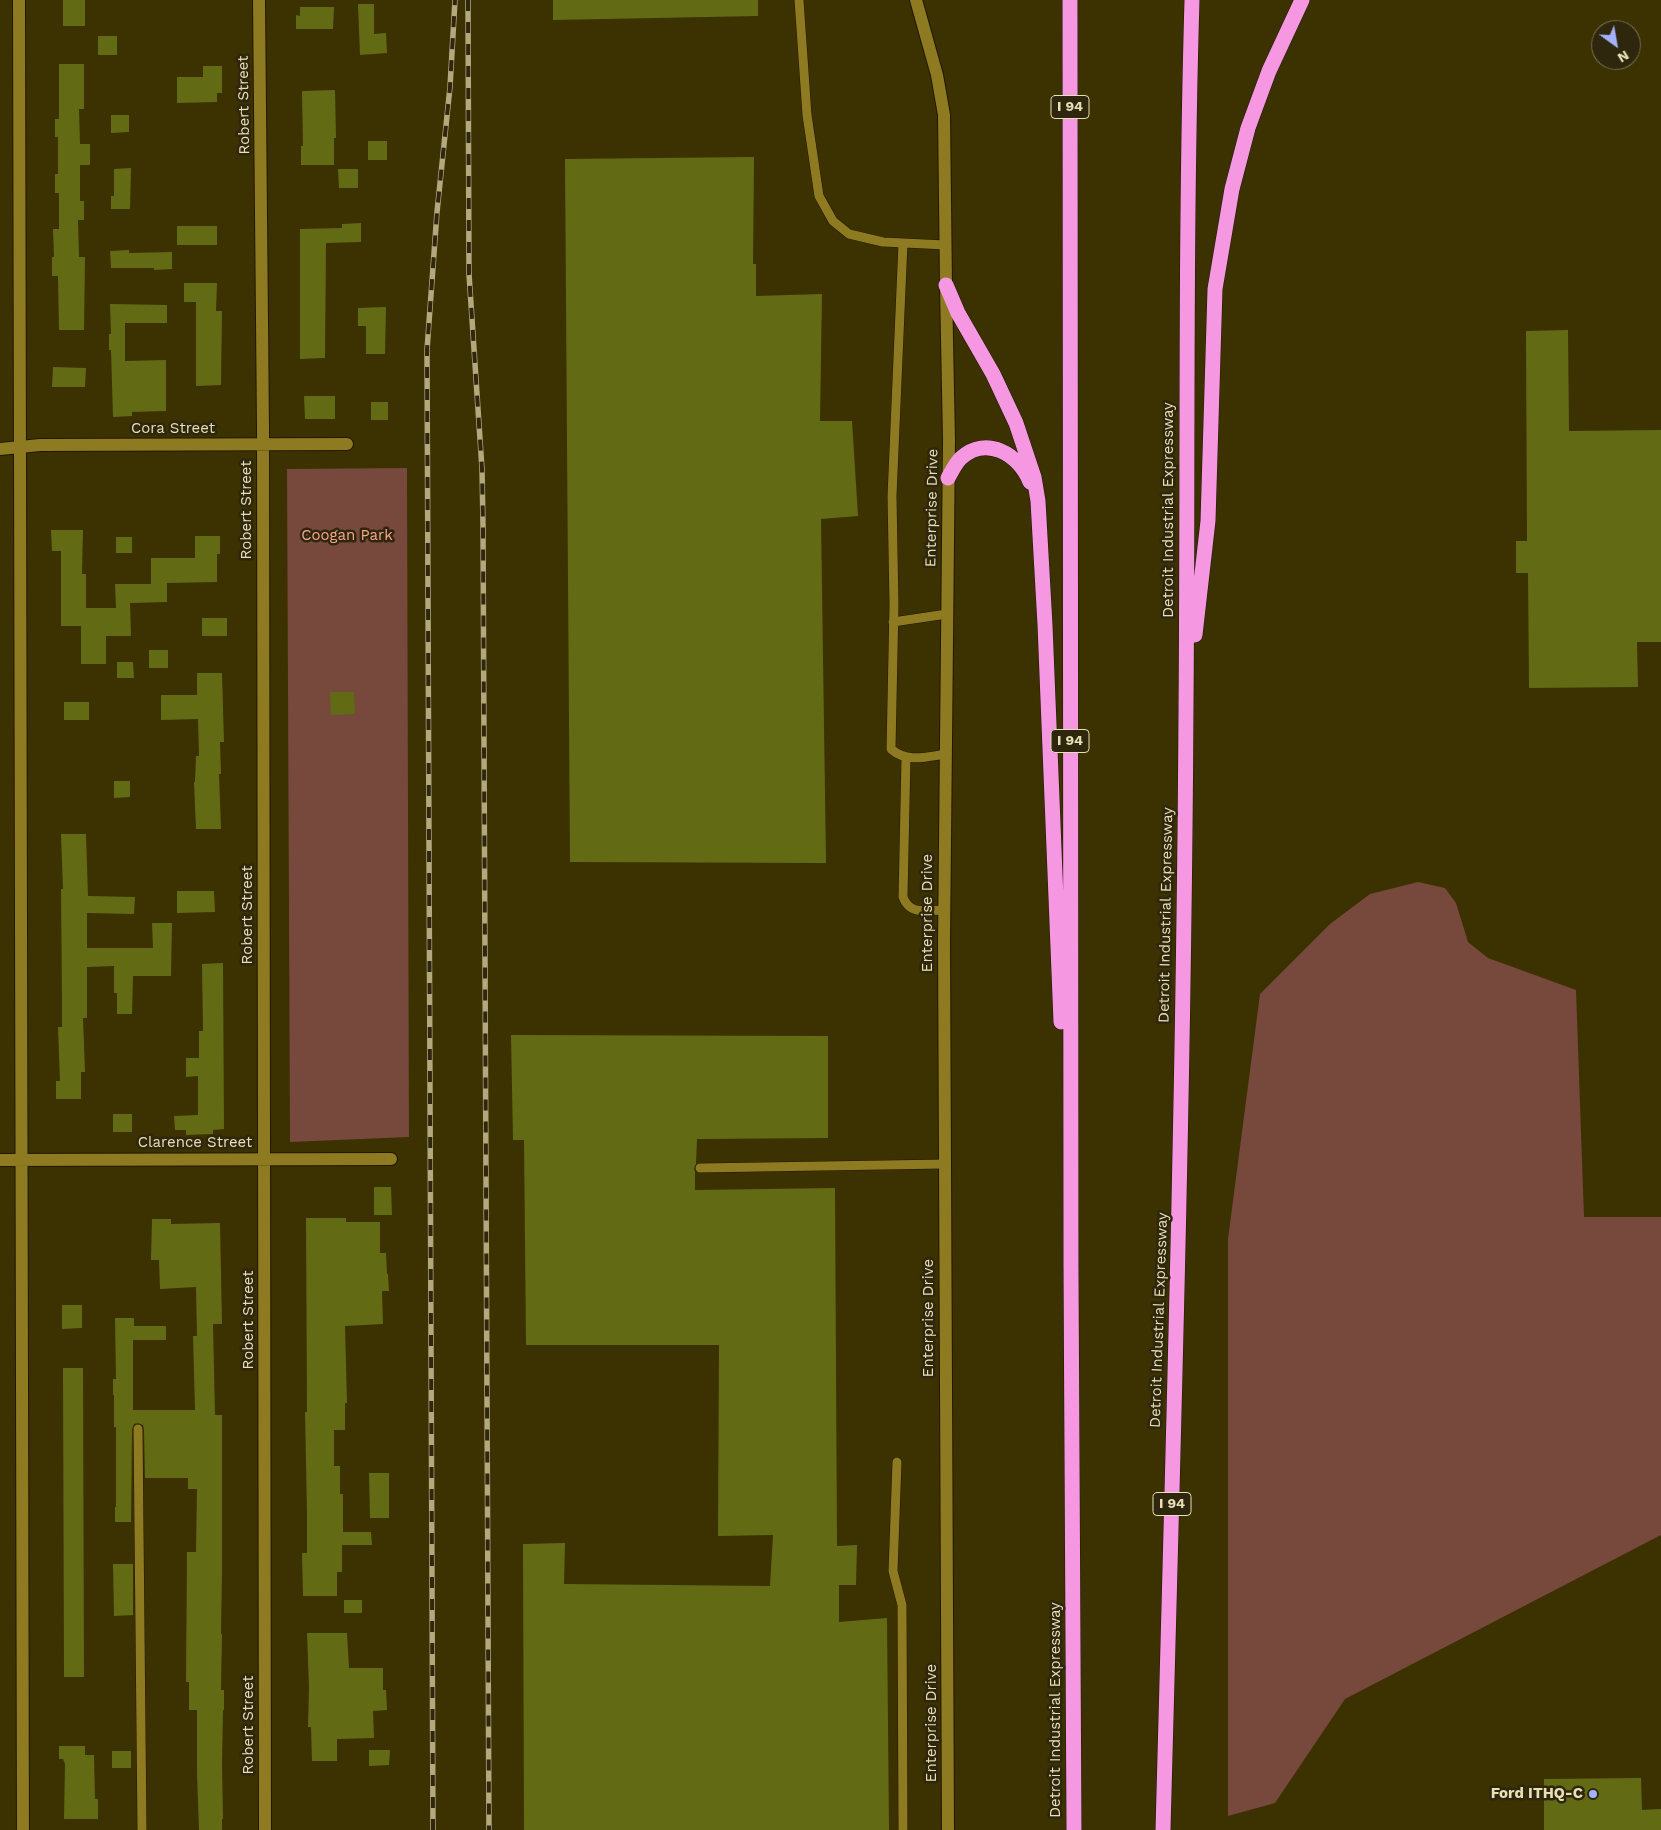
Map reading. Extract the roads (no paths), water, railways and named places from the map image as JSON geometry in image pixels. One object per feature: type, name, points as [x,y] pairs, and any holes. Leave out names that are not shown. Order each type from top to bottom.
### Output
[{"type":"highway","name":"Detroit Industrial Expressway","points":[[1070,0],[1071,1268],[1074,1830]]},
{"type":"highway","name":"Detroit Industrial Expressway","points":[[1163,1830],[1181,1178],[1186,708],[1186,290],[1192,0]]},
{"type":"highway","points":[[1186,708],[1208,521],[1215,290],[1232,189],[1248,128],[1269,71],[1302,0]]},
{"type":"highway","points":[[946,285],[958,313],[993,374],[1016,423],[1030,461],[1038,501],[1045,625],[1071,1268]]},
{"type":"highway","points":[[948,478],[956,463],[969,452],[994,448],[1008,453],[1020,464],[1028,476],[1038,501]]},
{"type":"street","points":[[19,0],[23,1830]]},
{"type":"street","name":"Robert Street","points":[[259,0],[266,1160],[265,1830]]},
{"type":"street","name":"Enterprise Drive","points":[[916,0],[937,75],[944,116],[949,440],[944,910],[948,1830]]},
{"type":"street","name":"Cora Street","points":[[0,449],[50,445],[347,444]]},
{"type":"street","name":"Clarence Street","points":[[0,1160],[391,1159]]},
{"type":"lane","points":[[799,0],[807,116],[819,196],[833,221],[849,234],[883,242],[946,245]]},
{"type":"lane","points":[[902,243],[892,496],[891,749],[898,755],[906,758],[946,754]]},
{"type":"lane","points":[[893,622],[947,614]]},
{"type":"lane","points":[[906,758],[902,897],[906,904],[914,911],[944,910]]},
{"type":"lane","points":[[700,1168],[945,1164]]},
{"type":"lane","points":[[138,1429],[142,1830]]},
{"type":"lane","points":[[897,1462],[893,1571],[902,1605],[903,1830]]},
{"type":"railway","points":[[433,1830],[427,350],[437,212],[450,87],[455,0]]},
{"type":"railway","points":[[468,0],[469,274],[482,469],[483,526],[489,1830]]},
{"type":"place","name":"Ford ITHQ-C","points":[[1593,1794]]},
{"type":"park label","name":"Coogan Park","points":[[347,536]]}]
